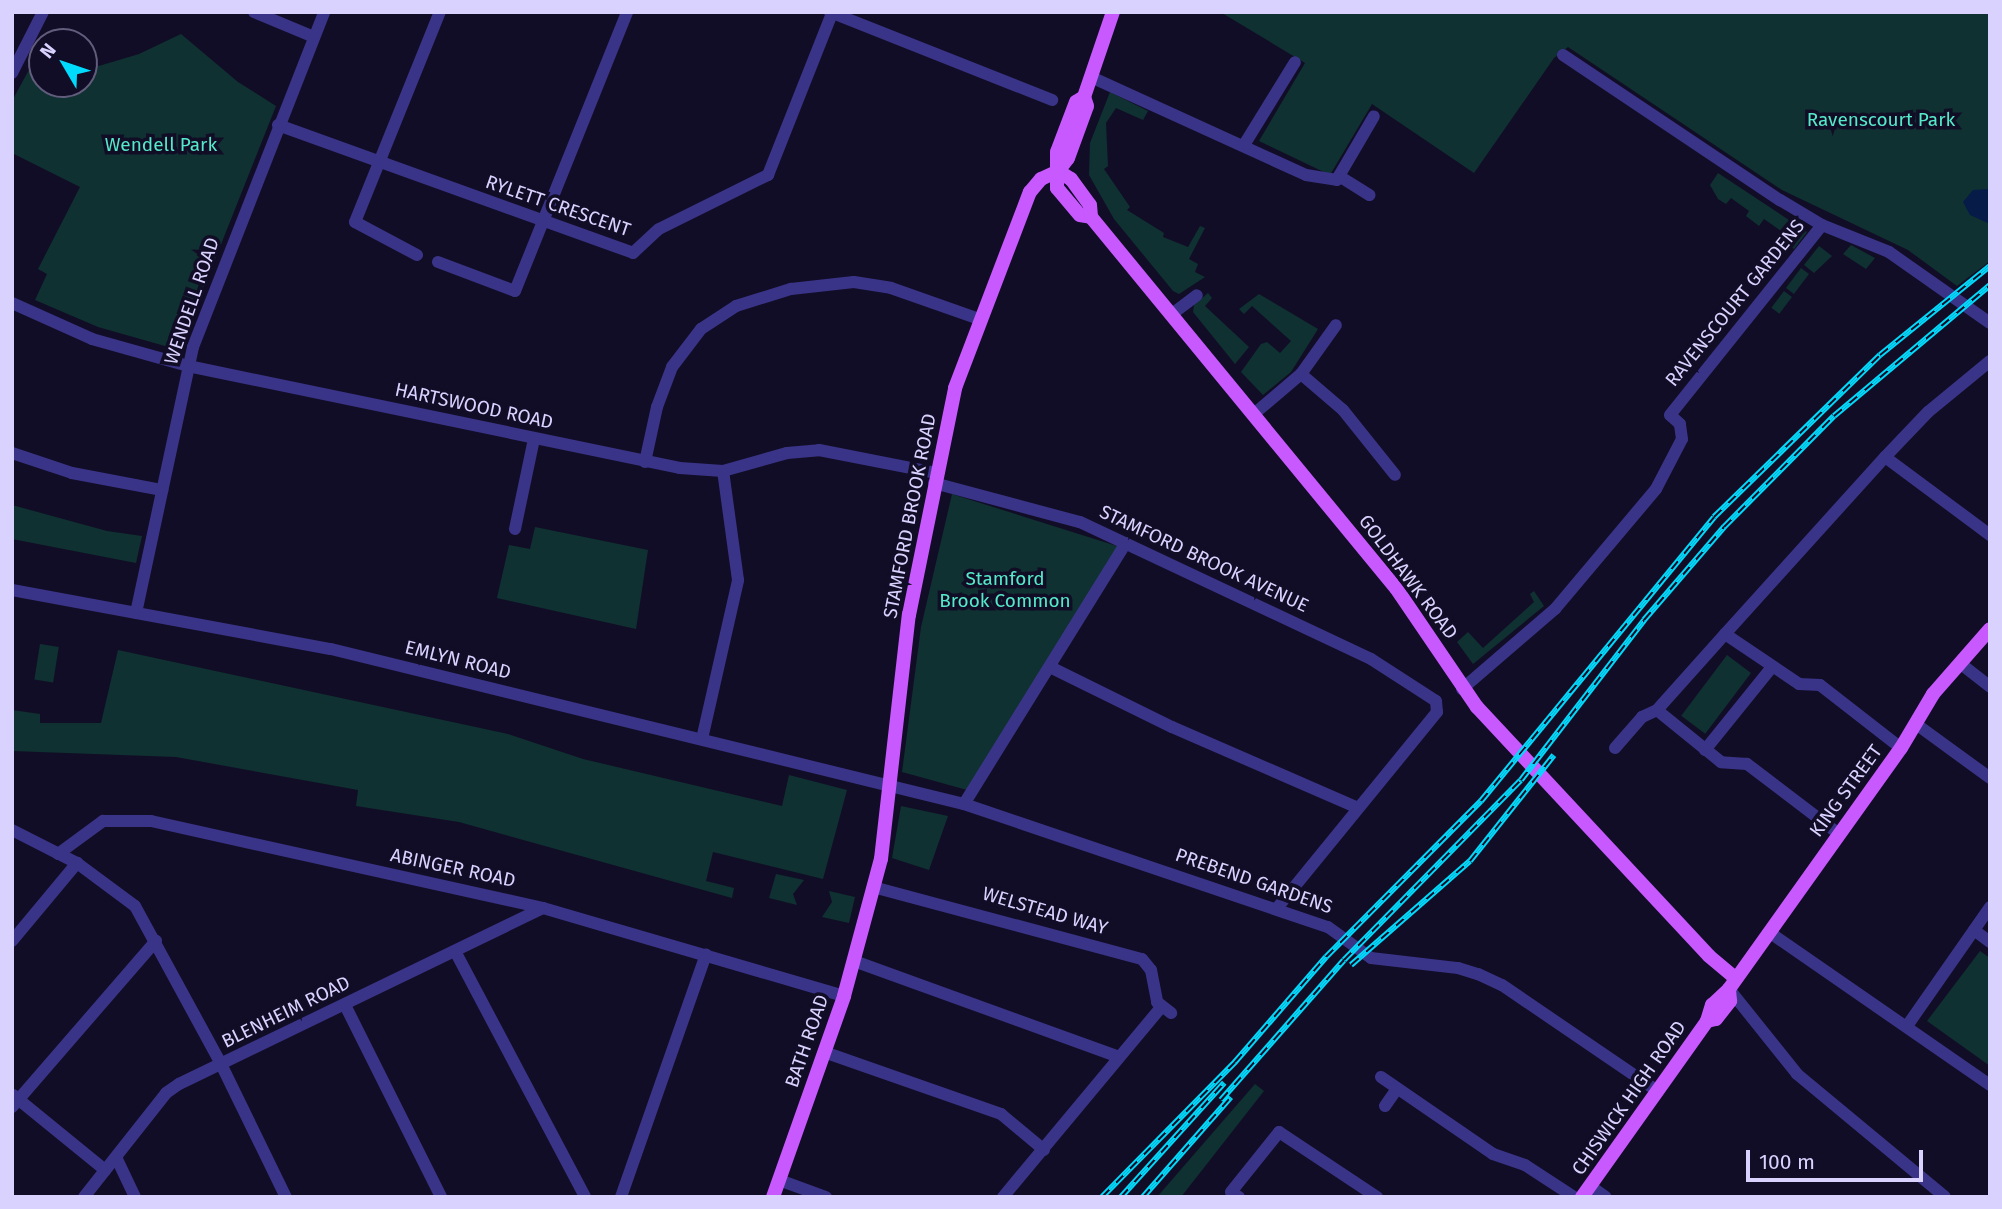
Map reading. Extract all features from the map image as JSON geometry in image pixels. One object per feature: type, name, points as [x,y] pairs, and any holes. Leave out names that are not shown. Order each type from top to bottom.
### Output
[{"type":"main road","points":[[1058,171],[1087,106],[1084,97],[1113,12]]},
{"type":"main road","name":"GOLDHAWK ROAD","points":[[1058,171],[1071,179],[1090,205],[1091,217],[1255,413],[1420,619],[1462,690],[1732,984]]},
{"type":"main road","name":"STAMFORD BROOK ROAD","points":[[873,891],[891,785],[901,666],[935,478],[955,388],[978,319],[1030,192],[1041,179],[1058,171]]},
{"type":"main road","name":"KING STREET","points":[[1732,984],[1901,747],[1933,694],[1990,629]]},
{"type":"main road","name":"BATH ROAD","points":[[773,1197],[844,996],[873,891]]},
{"type":"main road","name":"CHISWICK HIGH ROAD","points":[[1586,1191],[1707,1021],[1707,1012],[1720,993],[1732,984]]},
{"type":"street","points":[[12,73],[43,12]]},
{"type":"street","points":[[254,12],[314,37]]},
{"type":"street","name":"WENDELL ROAD","points":[[136,613],[188,366],[278,124],[324,12]]},
{"type":"street","points":[[416,255],[355,222],[382,162],[439,12]]},
{"type":"street","points":[[438,262],[515,291],[627,12]]},
{"type":"street","points":[[831,13],[1052,100]]},
{"type":"street","name":"RYLETT CRESCENT","points":[[278,124],[634,253],[659,229],[763,179],[831,13]]},
{"type":"street","points":[[12,42],[25,49]]},
{"type":"street","points":[[1563,55],[1822,225],[1889,252],[1990,323]]},
{"type":"street","points":[[1244,145],[1295,62]]},
{"type":"street","points":[[1091,77],[1165,113],[1306,174],[1337,180],[1374,116]]},
{"type":"street","points":[[1339,176],[1369,195]]},
{"type":"street","name":"RAVENSCOURT GARDENS","points":[[1462,690],[1555,609],[1656,489],[1682,439],[1680,424],[1670,415],[1822,225]]},
{"type":"street","points":[[645,462],[657,407],[672,367],[701,329],[736,306],[791,289],[854,282],[891,288],[978,319]]},
{"type":"street","points":[[1172,314],[1197,295]]},
{"type":"street","name":"HARTSWOOD ROAD","points":[[12,303],[92,339],[188,366],[645,462],[695,471],[723,471],[811,450],[935,478]]},
{"type":"street","points":[[1255,413],[1301,374],[1336,325]]},
{"type":"street","points":[[1615,748],[1642,717],[1657,710],[1928,412],[1990,360]]},
{"type":"street","points":[[1301,374],[1343,410],[1395,475]]},
{"type":"street","points":[[515,529],[534,439]]},
{"type":"street","points":[[12,453],[72,473],[162,490]]},
{"type":"street","points":[[1885,457],[1990,536]]},
{"type":"street","points":[[702,738],[737,580],[723,471]]},
{"type":"street","name":"STAMFORD BROOK AVENUE","points":[[935,478],[1080,522],[1371,659],[1435,700],[1438,708],[1358,808]]},
{"type":"street","points":[[964,804],[1126,543]]},
{"type":"street","name":"EMLYN ROAD","points":[[12,590],[331,649],[891,785]]},
{"type":"street","points":[[1725,634],[1802,685],[1820,685],[1901,747]]},
{"type":"street","points":[[1961,664],[1990,687]]},
{"type":"street","points":[[1050,667],[1172,727],[1358,808],[1277,908]]},
{"type":"street","points":[[1705,750],[1772,667]]},
{"type":"street","points":[[1657,710],[1705,750],[1729,765],[1747,764],[1839,834]]},
{"type":"street","points":[[1916,724],[1990,778]]},
{"type":"street","name":"PREBEND GARDENS","points":[[891,785],[964,804],[1277,908],[1338,932],[1371,958],[1458,968],[1502,985],[1656,1090]]},
{"type":"street","name":"ABINGER ROAD","points":[[58,854],[103,821],[151,821],[543,908],[844,996]]},
{"type":"street","points":[[12,830],[77,863],[135,906],[156,940],[221,1064],[286,1197]]},
{"type":"street","points":[[12,941],[77,863]]},
{"type":"street","name":"WELSTEAD WAY","points":[[873,891],[1142,959],[1151,970],[1157,1002],[1165,1012],[1119,1057]]},
{"type":"street","points":[[1907,1026],[1990,907]]},
{"type":"street","name":"BLENHEIM ROAD","points":[[84,1197],[166,1093],[543,908]]},
{"type":"street","points":[[1974,930],[1990,942]]},
{"type":"street","points":[[1769,932],[1990,1085]]},
{"type":"street","points":[[105,1170],[14,1100],[156,940]]},
{"type":"street","points":[[455,951],[585,1197]]},
{"type":"street","points":[[621,1197],[706,954]]},
{"type":"street","points":[[853,961],[1119,1057],[1003,1197]]},
{"type":"street","points":[[1732,984],[1797,1074],[1945,1197]]},
{"type":"street","points":[[345,1005],[441,1197]]},
{"type":"street","points":[[824,1052],[1001,1114],[1044,1150]]},
{"type":"street","points":[[1381,1077],[1493,1154],[1525,1165],[1574,1197]]},
{"type":"street","points":[[1385,1106],[1397,1089]]},
{"type":"street","points":[[1239,1197],[1231,1192],[1279,1132],[1377,1197]]},
{"type":"street","points":[[116,1157],[135,1197]]},
{"type":"street","points":[[779,1180],[826,1197]]},
{"type":"street","points":[[1586,1191],[1606,1197]]},
{"type":"green space","name":"Ravenscourt Park","points":[[1990,12],[1990,261],[1957,286],[1908,250],[1782,190],[1568,47],[1554,58],[1474,173],[1372,104],[1330,175],[1259,141],[1305,63],[1222,13]]},
{"type":"green space","name":"Wendell Park","points":[[181,34],[238,82],[276,106],[179,350],[98,327],[35,300],[47,274],[38,269],[80,187],[12,153],[12,101],[28,72],[28,98],[98,98],[98,66],[139,54]]},
{"type":"green space","points":[[1110,92],[1148,111],[1143,120],[1116,108],[1106,123],[1108,166],[1104,169],[1130,207],[1127,210],[1164,233],[1163,237],[1188,247],[1200,226],[1205,228],[1189,259],[1198,264],[1195,272],[1205,277],[1179,294],[1173,291],[1114,219],[1089,175],[1090,143]]},
{"type":"green space","points":[[1718,173],[1807,232],[1794,249],[1780,239],[1784,233],[1764,219],[1759,226],[1746,216],[1749,211],[1731,198],[1726,204],[1718,199],[1710,185]]},
{"type":"green space","points":[[1851,245],[1875,258],[1866,269],[1843,254]]},
{"type":"green space","points":[[1819,246],[1832,256],[1814,273],[1804,265]]},
{"type":"green space","points":[[1801,268],[1809,274],[1794,294],[1786,288]]},
{"type":"green space","points":[[1784,291],[1792,297],[1779,314],[1771,308]]},
{"type":"green space","points":[[1208,293],[1212,298],[1205,306],[1249,347],[1235,364],[1193,312],[1194,305]]},
{"type":"green space","points":[[1259,294],[1318,329],[1291,372],[1263,395],[1241,372],[1261,344],[1267,342],[1280,353],[1291,341],[1252,306],[1244,314],[1239,309]]},
{"type":"green space","name":"Stamford Brook Common","points":[[952,494],[1120,547],[967,790],[902,772],[921,627]]},
{"type":"green space","points":[[12,505],[107,531],[142,536],[136,563],[12,539]]},
{"type":"green space","points":[[535,527],[648,550],[636,629],[497,598],[509,545],[530,549]]},
{"type":"green space","points":[[1534,591],[1544,606],[1473,664],[1457,642],[1468,632],[1483,648],[1534,602],[1530,594]]},
{"type":"green space","points":[[40,644],[59,647],[53,683],[34,680]]},
{"type":"green space","points":[[118,650],[508,734],[583,759],[782,806],[789,775],[847,790],[823,879],[713,852],[706,881],[734,888],[732,898],[459,822],[356,806],[358,790],[176,757],[12,751],[12,710],[40,714],[40,723],[101,723]]},
{"type":"green space","points":[[1727,655],[1751,673],[1705,734],[1681,716]]},
{"type":"green space","points":[[901,806],[948,816],[929,870],[892,858]]},
{"type":"green space","points":[[776,874],[804,880],[793,894],[797,905],[769,898]]},
{"type":"green space","points":[[829,891],[855,897],[849,923],[822,917],[832,902]]},
{"type":"green space","points":[[1980,951],[1990,958],[1990,1066],[1927,1021]]},
{"type":"green space","points":[[1255,1084],[1264,1091],[1181,1197],[1157,1197]]},
{"type":"water","points":[[1990,189],[1990,224],[1970,215],[1963,202],[1973,190]]},
{"type":"railway","points":[[1102,1197],[1235,1062],[1326,957],[1481,801],[1714,517],[1880,355],[1990,266]]},
{"type":"railway","points":[[1221,1100],[1344,960],[1521,780],[1644,620],[1724,527],[1834,416],[1990,285]]},
{"type":"railway","points":[[1351,965],[1470,861],[1554,755]]},
{"type":"railway","points":[[1121,1197],[1224,1083]]},
{"type":"railway","points":[[1143,1197],[1231,1097]]}]
